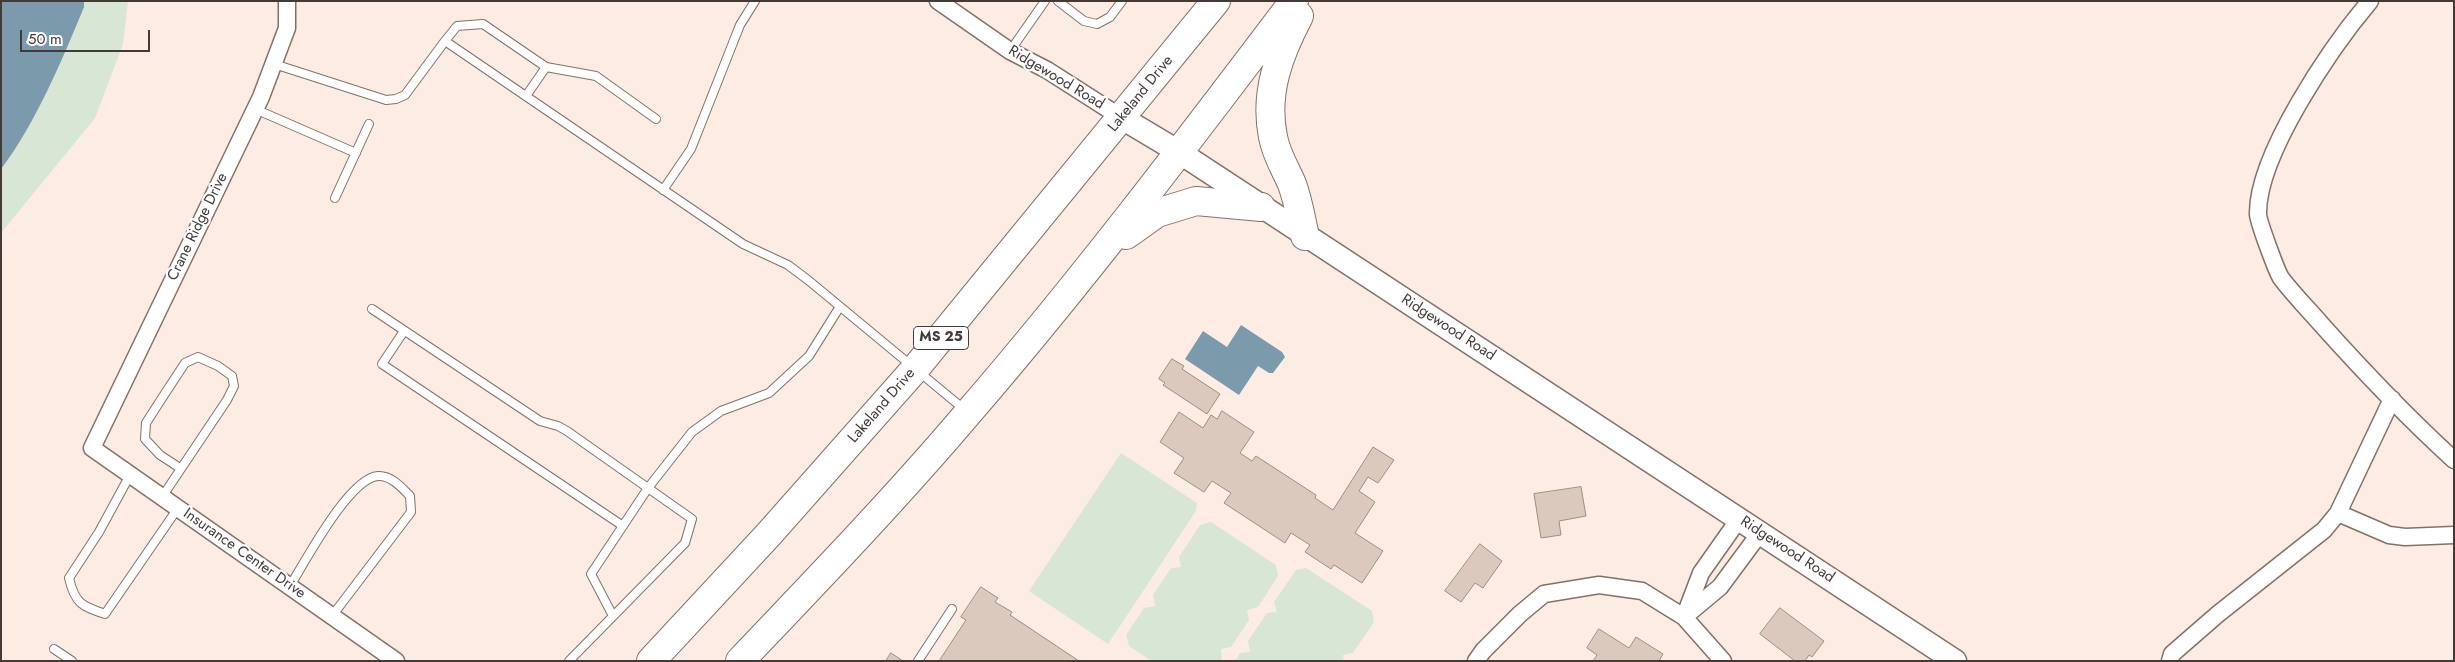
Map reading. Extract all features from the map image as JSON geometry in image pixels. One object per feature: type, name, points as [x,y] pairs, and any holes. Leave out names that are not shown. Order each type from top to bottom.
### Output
[{"type":"highway","name":"Lakeland Drive","points":[[650,661],[769,534],[915,370],[1216,1]]},
{"type":"highway","points":[[740,661],[852,543],[969,413],[1102,252],[1294,1]]},
{"type":"highway","points":[[1306,236],[1292,184],[1279,159],[1273,136],[1271,112],[1272,82],[1283,46],[1307,1]]},
{"type":"highway","points":[[1102,252],[1157,213],[1176,206],[1196,201],[1261,207]]},
{"type":"street","name":"Crane Ridge Drive","points":[[92,448],[255,109],[287,28],[286,1]]},
{"type":"street","name":"Ridgewood Road","points":[[938,1],[1010,51],[1047,70],[1179,152],[1955,661]]},
{"type":"street","points":[[2370,1],[2325,62],[2278,141],[2264,178],[2258,215],[2280,276],[2344,350],[2454,460]]},
{"type":"street","points":[[2170,661],[2172,654],[2218,614],[2324,530],[2338,513],[2392,399]]},
{"type":"street","name":"Insurance Center Drive","points":[[92,448],[396,661]]},
{"type":"street","points":[[2338,513],[2389,535],[2405,537],[2454,536]]},
{"type":"street","points":[[1684,618],[1701,573],[1739,519]]},
{"type":"street","points":[[1684,618],[1720,587],[1760,533]]},
{"type":"street","points":[[1476,661],[1483,651],[1520,614],[1544,594],[1599,585],[1642,591],[1684,618],[1723,661]]},
{"type":"lane","points":[[663,190],[691,149],[740,25],[755,1]]},
{"type":"lane","points":[[1010,51],[1045,1]]},
{"type":"lane","points":[[1058,1],[1084,21],[1097,24],[1110,17],[1122,1]]},
{"type":"lane","points":[[274,64],[386,100],[396,99],[405,95],[457,26],[483,24],[546,67],[596,76],[656,119]]},
{"type":"lane","points":[[445,41],[743,244],[788,266],[969,413]]},
{"type":"lane","points":[[526,96],[546,67]]},
{"type":"lane","points":[[255,109],[356,153]]},
{"type":"lane","points":[[335,198],[369,124]]},
{"type":"lane","points":[[613,616],[591,574],[648,488],[692,432],[721,411],[769,393],[808,356],[839,308]]},
{"type":"lane","points":[[372,309],[540,421],[563,428],[692,519],[685,543],[569,661]]},
{"type":"lane","points":[[404,331],[382,364],[623,526]]},
{"type":"lane","points":[[162,497],[227,400],[234,386],[232,376],[218,366],[198,357],[185,363],[146,423],[145,439],[160,455],[180,468]]},
{"type":"lane","points":[[130,475],[99,532],[69,578],[73,595],[83,607],[105,614],[178,508]]},
{"type":"lane","points":[[290,586],[340,506],[362,481],[379,476],[395,482],[410,496],[410,512],[332,616]]},
{"type":"lane","points":[[918,661],[952,609]]},
{"type":"lane","points":[[54,649],[72,661]]},
{"type":"green space","points":[[1,1],[128,1],[123,44],[95,118],[1,233]]},
{"type":"green space","points":[[1121,453],[1197,503],[1196,511],[1108,644],[1029,591]]},
{"type":"green space","points":[[1211,522],[1276,565],[1278,576],[1258,607],[1247,610],[1249,620],[1231,647],[1221,649],[1222,661],[1151,661],[1129,646],[1126,635],[1144,608],[1155,606],[1153,595],[1171,568],[1181,567],[1179,557],[1200,525]]},
{"type":"green space","points":[[1306,568],[1372,611],[1374,622],[1353,653],[1343,655],[1344,661],[1235,661],[1240,653],[1250,652],[1248,641],[1267,613],[1277,612],[1274,602],[1296,570]]},
{"type":"water","points":[[1,1],[84,1],[84,7],[37,112],[1,169]]},
{"type":"water","points":[[1241,325],[1282,352],[1285,357],[1273,373],[1269,373],[1258,366],[1239,395],[1185,359],[1203,331],[1227,347]]},
{"type":"building","points":[[1172,359],[1184,366],[1182,369],[1220,394],[1207,414],[1163,385],[1165,383],[1159,379]]},
{"type":"building","points":[[1222,411],[1254,432],[1240,453],[1252,461],[1256,456],[1316,495],[1315,498],[1333,510],[1373,447],[1394,460],[1378,483],[1368,477],[1359,491],[1375,502],[1355,533],[1383,551],[1362,583],[1334,565],[1331,569],[1305,552],[1310,545],[1291,533],[1285,543],[1224,503],[1231,493],[1212,481],[1204,492],[1174,473],[1184,458],[1160,442],[1179,412],[1203,428],[1211,415],[1217,419]]},
{"type":"building","points":[[1581,487],[1586,516],[1559,521],[1561,535],[1541,538],[1534,494]]},
{"type":"building","points":[[1480,544],[1502,561],[1483,588],[1475,583],[1461,602],[1445,591]]},
{"type":"building","points":[[981,587],[998,598],[995,602],[1012,612],[1010,615],[1079,661],[939,661],[966,620],[961,617]]},
{"type":"building","points":[[1780,608],[1824,641],[1812,657],[1809,655],[1805,661],[1795,661],[1760,634]]},
{"type":"building","points":[[1599,629],[1629,648],[1636,637],[1663,654],[1659,661],[1593,661],[1597,655],[1587,648]]},
{"type":"building","points":[[891,653],[903,661],[886,661]]}]
